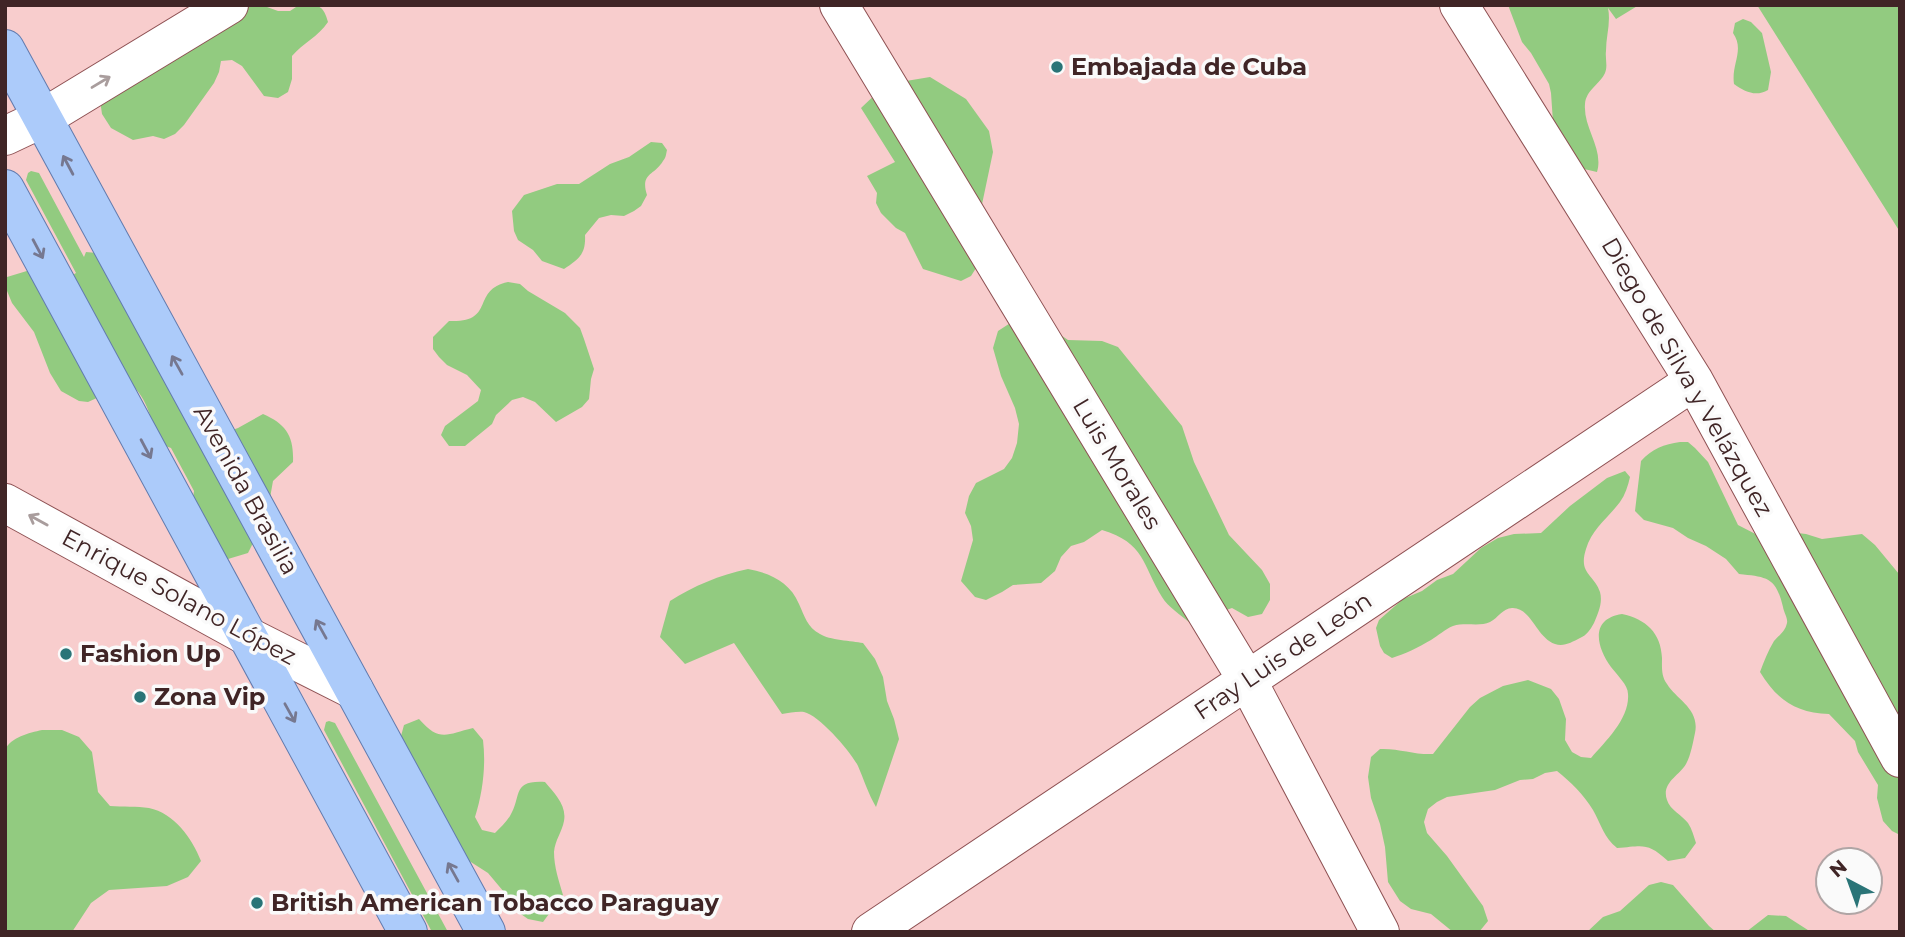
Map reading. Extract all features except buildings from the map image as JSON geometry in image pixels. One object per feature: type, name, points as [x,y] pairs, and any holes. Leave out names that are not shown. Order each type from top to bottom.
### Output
[{"type":"main road","name":"Avenida Brasilia","points":[[5,49],[486,932]]},
{"type":"main road","points":[[5,188],[408,932]]},
{"type":"street","points":[[5,136],[43,118],[229,5]]},
{"type":"street","name":"Luis Morales","points":[[839,5],[1247,680],[1380,932]]},
{"type":"street","name":"Diego de Silva y Velázquez","points":[[1459,5],[1694,380],[1900,758]]},
{"type":"street","name":"Fray Luis de León","points":[[872,932],[1694,380]]},
{"type":"street","name":"Enrique Solano López","points":[[5,503],[247,636],[354,690]]},
{"type":"green space","points":[[299,5],[318,6],[324,11],[328,22],[292,56],[292,79],[288,92],[278,98],[264,96],[242,66],[232,60],[221,61],[214,83],[184,125],[175,134],[164,139],[153,136],[133,140],[111,128],[102,114],[99,93],[235,7],[267,7],[290,11]]},
{"type":"green space","points":[[1508,5],[1639,5],[1616,19],[1608,8],[1606,70],[1588,95],[1585,104],[1587,122],[1598,155],[1597,172],[1584,169],[1553,122],[1549,84],[1522,42]]},
{"type":"green space","points":[[1757,5],[1900,5],[1900,232]]},
{"type":"green space","points":[[1743,19],[1751,22],[1762,33],[1771,72],[1768,90],[1764,92],[1751,93],[1734,84],[1738,45],[1733,33],[1735,23]]},
{"type":"green space","points":[[930,77],[966,99],[989,131],[993,152],[981,209],[983,257],[971,276],[961,281],[923,269],[905,233],[881,213],[876,203],[877,193],[867,176],[895,162],[861,108],[881,89],[900,82]]},
{"type":"green space","points":[[651,142],[662,143],[667,150],[664,160],[645,183],[647,195],[641,206],[624,216],[599,218],[585,235],[583,251],[574,262],[564,269],[542,261],[533,250],[518,240],[512,211],[524,195],[557,184],[579,184]]},
{"type":"green space","points":[[31,171],[39,173],[84,257],[86,252],[97,253],[221,434],[263,414],[278,422],[287,432],[292,445],[293,462],[273,481],[267,515],[248,553],[228,559],[213,549],[192,505],[194,491],[171,448],[160,444],[147,407],[134,387],[121,387],[88,402],[79,401],[61,391],[50,373],[34,332],[12,303],[5,286],[7,277],[40,267],[71,276],[76,273],[26,180]]},
{"type":"green space","points":[[508,282],[520,284],[565,313],[580,328],[594,369],[589,399],[582,407],[556,422],[535,402],[523,397],[512,400],[496,415],[492,424],[465,446],[449,446],[441,435],[445,426],[478,401],[481,390],[467,375],[447,365],[439,357],[433,349],[433,337],[449,321],[473,317],[479,312],[490,292]]},
{"type":"green space","points":[[1027,312],[1068,340],[1102,341],[1118,347],[1182,426],[1194,462],[1229,535],[1262,570],[1270,584],[1270,600],[1262,614],[1248,617],[1232,608],[1190,623],[1165,601],[1135,548],[1116,535],[1102,530],[1084,542],[1071,546],[1061,557],[1055,571],[1041,583],[1013,585],[986,600],[975,597],[961,581],[973,540],[965,513],[969,496],[976,483],[1004,469],[1012,458],[1017,443],[1019,424],[1015,408],[1001,376],[993,348],[998,331]]},
{"type":"green space","points":[[1688,442],[1708,462],[1738,525],[1771,542],[1789,532],[1822,539],[1862,534],[1899,574],[1900,835],[1883,821],[1877,798],[1878,785],[1858,752],[1855,741],[1829,714],[1807,711],[1788,703],[1773,690],[1760,672],[1774,641],[1787,623],[1780,597],[1773,584],[1757,576],[1739,574],[1726,559],[1706,546],[1673,528],[1644,520],[1635,511],[1641,461],[1659,448]]},
{"type":"green space","points":[[1625,471],[1630,477],[1623,496],[1596,530],[1584,557],[1585,569],[1597,586],[1601,600],[1594,623],[1585,635],[1568,644],[1555,644],[1543,635],[1524,612],[1512,608],[1486,623],[1453,626],[1422,645],[1392,658],[1384,653],[1376,628],[1379,620],[1403,599],[1453,574],[1481,548],[1498,538],[1514,534],[1541,533],[1570,506],[1607,478]]},
{"type":"green space","points":[[748,569],[764,573],[785,584],[816,631],[829,638],[863,643],[875,659],[883,677],[887,701],[899,739],[876,807],[858,766],[842,744],[810,715],[802,712],[782,714],[734,643],[685,664],[660,637],[670,601],[707,582]]},
{"type":"green space","points":[[1622,614],[1638,619],[1651,628],[1659,641],[1665,681],[1694,717],[1695,733],[1689,757],[1666,789],[1667,800],[1688,823],[1696,843],[1685,858],[1668,861],[1650,848],[1617,848],[1606,835],[1586,799],[1557,771],[1533,779],[1520,780],[1495,790],[1447,797],[1428,809],[1424,822],[1427,833],[1483,906],[1488,921],[1479,932],[1453,932],[1431,914],[1411,909],[1400,901],[1388,882],[1385,847],[1371,798],[1368,777],[1371,757],[1380,749],[1433,754],[1480,698],[1503,686],[1528,680],[1551,689],[1559,699],[1566,719],[1565,740],[1572,752],[1591,758],[1616,729],[1628,703],[1626,687],[1606,659],[1599,642],[1601,627],[1605,621]]},
{"type":"green space","points":[[419,719],[438,734],[473,728],[483,740],[483,778],[475,817],[482,830],[495,833],[499,829],[514,809],[519,791],[527,784],[545,782],[559,800],[564,810],[564,821],[554,858],[563,895],[543,922],[528,919],[518,912],[488,873],[463,857],[398,747],[404,725]]},
{"type":"green space","points":[[326,722],[335,723],[448,932],[432,932],[324,730]]},
{"type":"green space","points":[[42,730],[62,730],[79,737],[92,752],[98,792],[110,806],[144,807],[158,811],[181,828],[201,861],[188,877],[167,886],[109,890],[91,903],[72,932],[5,932],[5,750],[16,739]]},
{"type":"green space","points":[[1661,882],[1673,885],[1716,932],[1587,932],[1603,917],[1620,911],[1649,885]]},
{"type":"green space","points":[[1768,915],[1786,916],[1811,932],[1746,932]]},
{"type":"place","name":"Embajada de Cuba","points":[[1057,67]]},
{"type":"place","name":"Fashion Up","points":[[66,654]]},
{"type":"place","name":"Zona Vip","points":[[140,697]]},
{"type":"place","name":"British American Tobacco Paraguay","points":[[257,903]]}]
